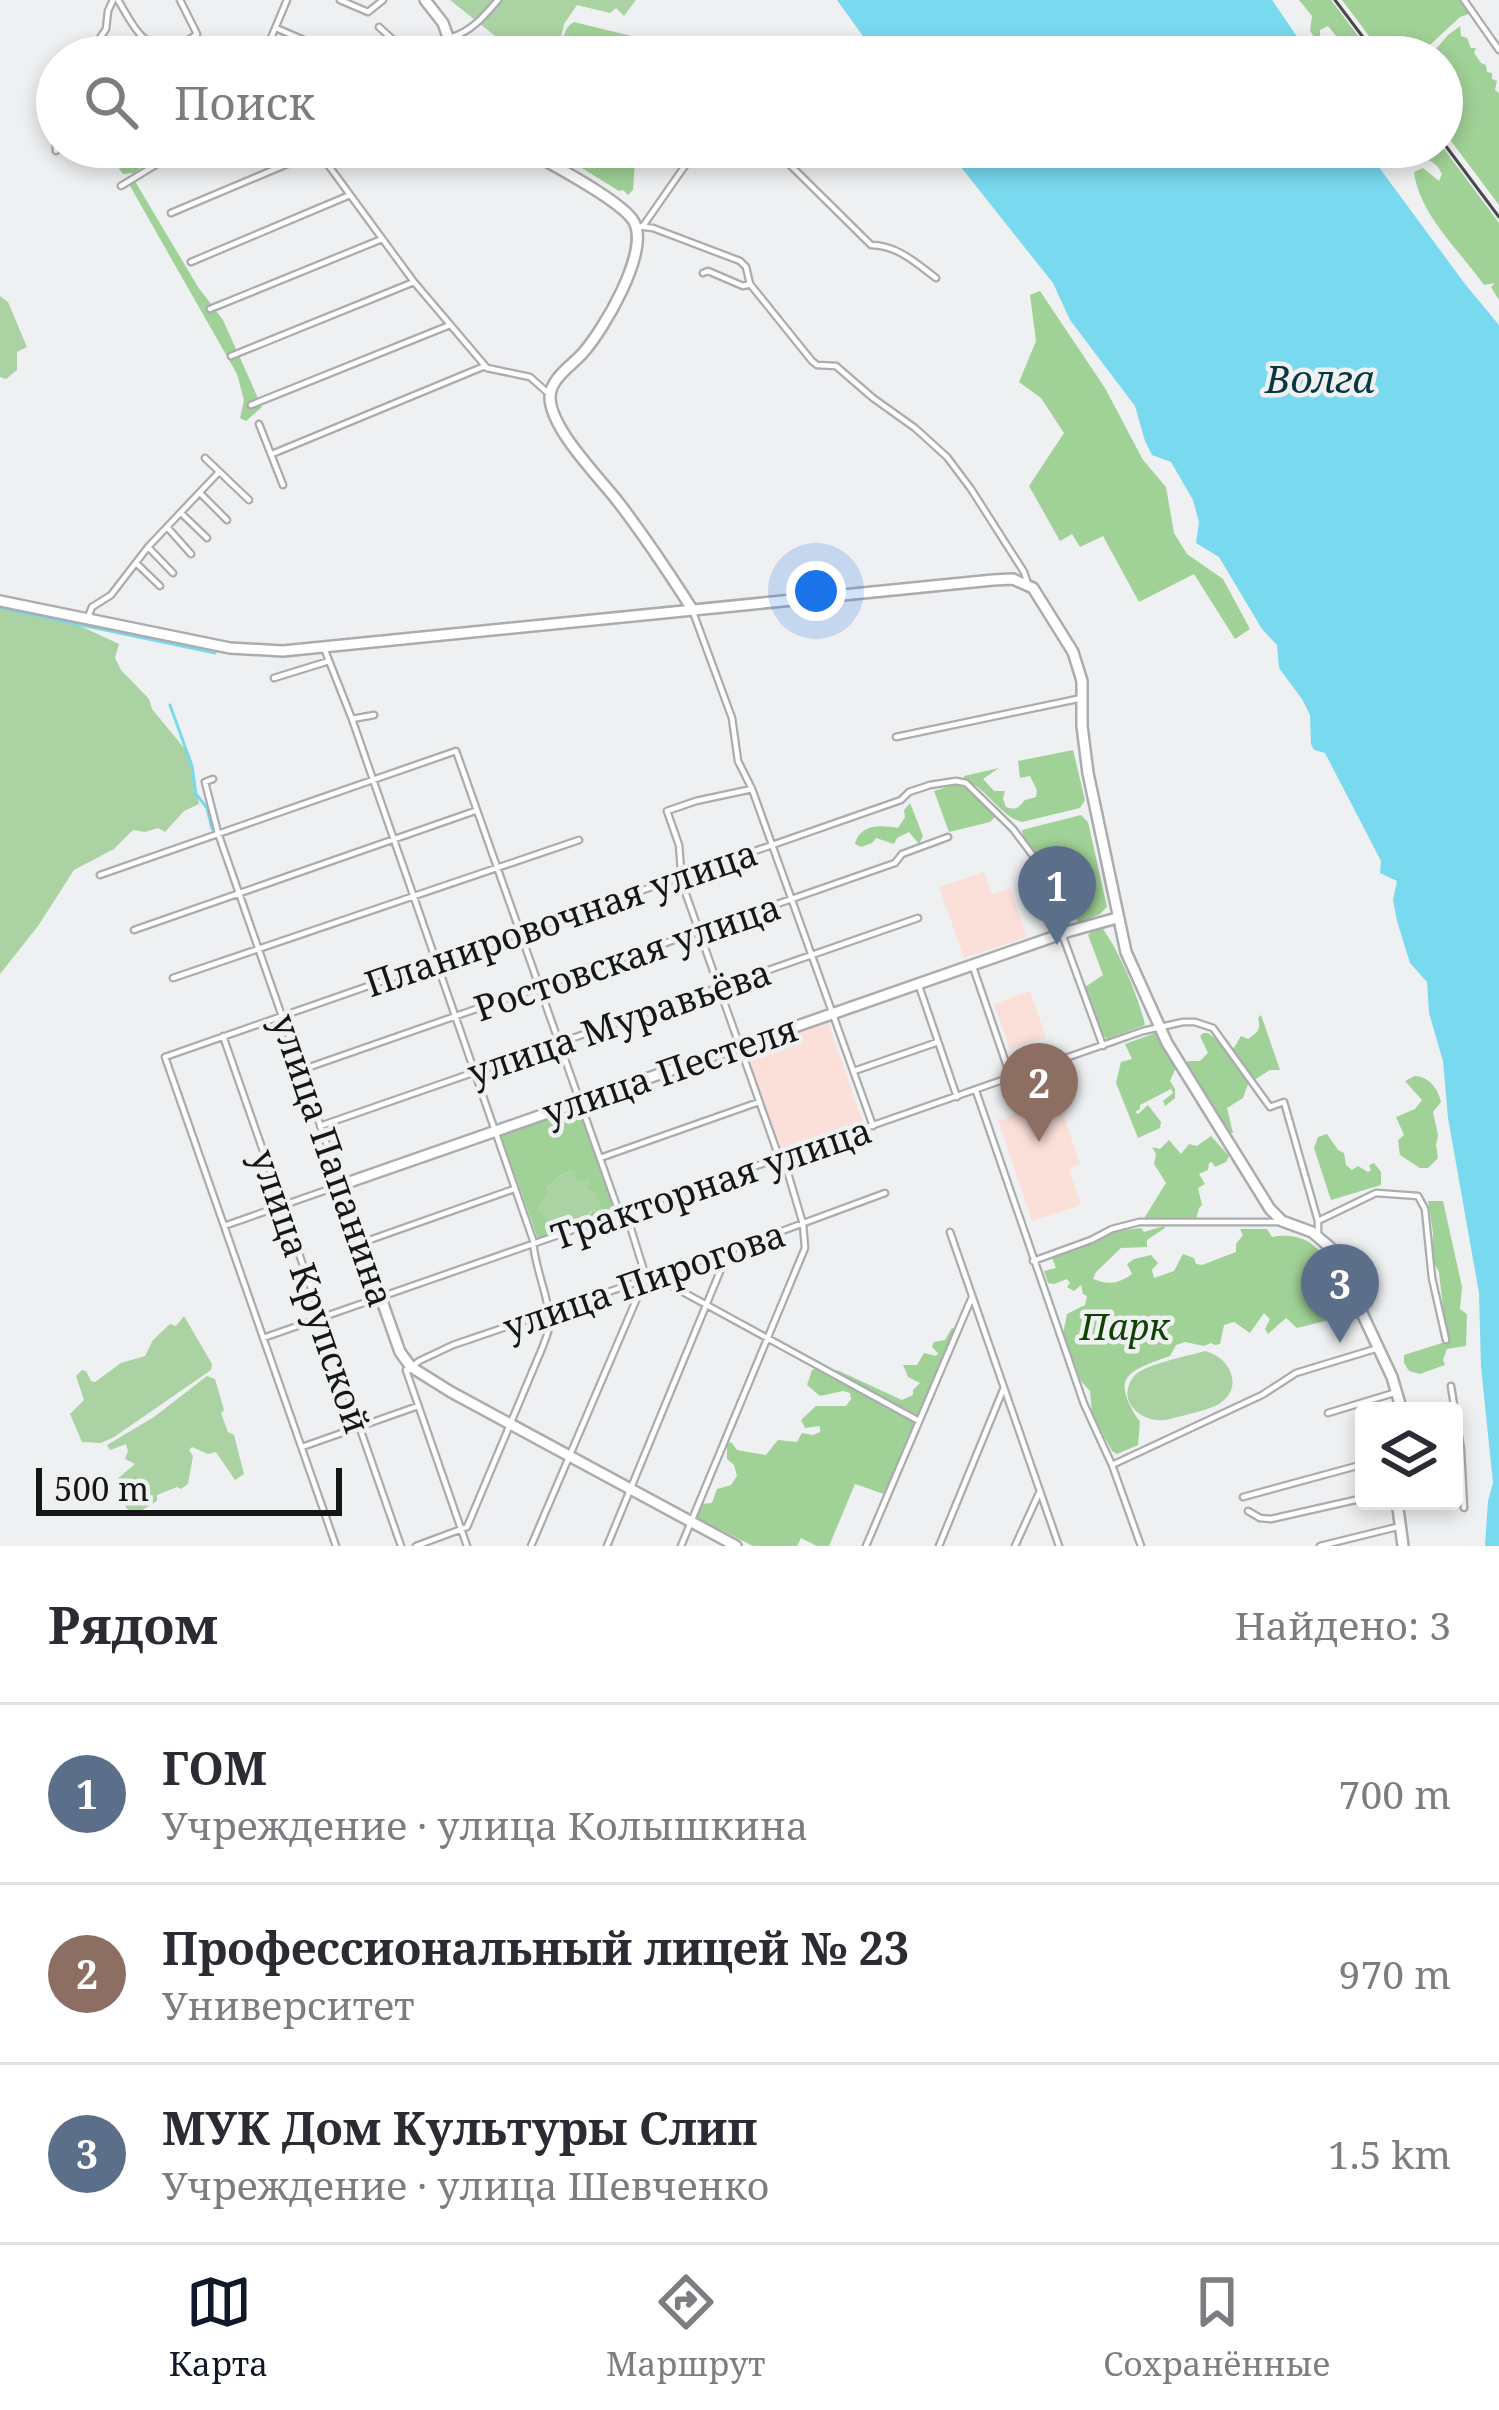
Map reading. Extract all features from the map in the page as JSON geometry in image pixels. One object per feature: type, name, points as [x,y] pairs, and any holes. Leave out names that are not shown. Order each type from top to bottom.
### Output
[{"type":"street","points":[[101,36],[115,0],[141,36]]},
{"type":"street","points":[[180,0],[194,36]]},
{"type":"street","points":[[272,36],[287,0]]},
{"type":"street","points":[[340,0],[363,10],[373,10],[383,0]]},
{"type":"street","points":[[425,0],[440,16],[448,36]]},
{"type":"street","points":[[454,36],[480,21],[498,0]]},
{"type":"street","points":[[1464,0],[1499,50]]},
{"type":"street","points":[[379,27],[389,36]]},
{"type":"street","points":[[275,28],[295,36]]},
{"type":"street","points":[[121,186],[150,168]]},
{"type":"street","points":[[171,213],[274,168]]},
{"type":"street","points":[[330,168],[414,282],[486,367]]},
{"type":"street","points":[[554,168],[640,226],[740,261],[750,284],[817,365],[836,366],[915,428],[946,457],[981,505],[1070,644],[1079,667],[1088,773],[1131,968],[1160,1029],[1267,1204],[1282,1221],[1318,1235],[1335,1254],[1400,1402]]},
{"type":"street","points":[[550,394],[557,379],[610,318],[640,226],[683,168]]},
{"type":"street","points":[[794,168],[871,245],[912,259],[936,278]]},
{"type":"street","points":[[191,262],[350,196]]},
{"type":"street","points":[[210,309],[382,239]]},
{"type":"street","points":[[703,273],[750,284]]},
{"type":"street","points":[[231,356],[414,282]]},
{"type":"street","points":[[251,405],[451,326]]},
{"type":"street","points":[[272,454],[486,367],[530,377],[550,394],[556,418],[576,451],[620,503],[692,609],[732,718],[738,761],[874,1126]]},
{"type":"street","points":[[260,424],[284,485]]},
{"type":"street","points":[[205,458],[248,500]]},
{"type":"street","points":[[87,619],[92,607],[111,595],[148,547],[219,472]]},
{"type":"street","points":[[199,493],[226,520]]},
{"type":"street","points":[[181,513],[207,538]]},
{"type":"street","points":[[167,527],[191,554]]},
{"type":"street","points":[[148,547],[173,573]]},
{"type":"street","points":[[136,563],[160,586]]},
{"type":"street","points":[[0,602],[265,652],[1000,579],[1028,584]]},
{"type":"street","points":[[324,648],[515,1189],[548,1309],[543,1346],[467,1527],[416,1546]]},
{"type":"street","points":[[274,678],[329,661]]},
{"type":"street","points":[[896,737],[1082,698]]},
{"type":"street","points":[[352,719],[374,715]]},
{"type":"street","points":[[100,875],[456,752],[646,1276],[531,1546]]},
{"type":"street","name":"улица Папанина","points":[[213,779],[205,782],[218,833],[380,1299],[409,1369]]},
{"type":"street","name":"Планировочная улица","points":[[224,1226],[165,1057],[901,800],[909,792],[956,781],[974,789],[1034,857],[1062,933]]},
{"type":"street","points":[[681,1546],[806,1248],[782,1159],[699,931],[667,811],[752,789]]},
{"type":"street","points":[[134,930],[477,811]]},
{"type":"street","name":"Ростовская улица","points":[[302,1070],[895,863],[902,854],[948,837]]},
{"type":"street","points":[[173,978],[579,840]]},
{"type":"street","name":"улица Муравьёва","points":[[320,1126],[918,918]]},
{"type":"street","name":"улица Пестеля","points":[[224,1226],[972,964],[1117,918]]},
{"type":"street","points":[[1062,933],[1103,1046]]},
{"type":"street","points":[[972,964],[1011,1078]]},
{"type":"street","points":[[918,983],[957,1097]]},
{"type":"street","name":"Тракторная улица","points":[[262,1338],[1147,1030],[1183,1022],[1213,1028],[1270,1107],[1284,1102],[1318,1221]]},
{"type":"street","name":"улица Крупской","points":[[223,1036],[401,1546]]},
{"type":"street","points":[[854,1072],[938,1042]]},
{"type":"street","points":[[976,1091],[1084,1404],[1141,1546]]},
{"type":"street","points":[[600,1158],[758,1102]]},
{"type":"street","points":[[361,1243],[515,1189]]},
{"type":"street","name":"улица Пирогова","points":[[409,1369],[453,1345],[885,1192]]},
{"type":"street","points":[[1318,1235],[1318,1221],[1381,1192],[1418,1196],[1425,1209],[1445,1340]]},
{"type":"street","points":[[1034,1262],[1139,1222],[1282,1221]]},
{"type":"street","points":[[224,1226],[336,1546]]},
{"type":"street","points":[[950,1232],[1059,1546]]},
{"type":"street","points":[[607,1546],[728,1251]]},
{"type":"street","points":[[646,1276],[919,1421]]},
{"type":"street","points":[[866,1546],[972,1296]]},
{"type":"street","points":[[1112,1465],[1262,1395],[1296,1373],[1378,1348]]},
{"type":"street","points":[[409,1369],[736,1546]]},
{"type":"street","points":[[409,1369],[467,1546]]},
{"type":"street","points":[[1451,1385],[1454,1402]]},
{"type":"street","points":[[939,1546],[1004,1388]]},
{"type":"street","points":[[1328,1413],[1397,1392]]},
{"type":"street","points":[[302,1447],[418,1406]]},
{"type":"street","points":[[1243,1498],[1355,1467]]},
{"type":"street","points":[[1016,1546],[1040,1490]]},
{"type":"street","points":[[1248,1511],[1271,1519],[1355,1500]]},
{"type":"street","points":[[1463,1503],[1464,1508]]},
{"type":"street","points":[[1398,1510],[1403,1546]]},
{"type":"street","points":[[1321,1546],[1401,1526]]},
{"type":"shaded area","points":[[984,872],[992,894],[1010,888],[1027,937],[964,958],[939,887]]},
{"type":"shaded area","points":[[1030,991],[1046,1037],[1010,1049],[994,1004]]},
{"type":"shaded area","points":[[828,1022],[863,1123],[780,1149],[745,1051]]},
{"type":"shaded area","points":[[1058,1099],[1080,1164],[1069,1169],[1081,1205],[1032,1221],[998,1120]]},
{"type":"green space","points":[[450,0],[636,0],[624,16],[616,8],[610,13],[577,5],[561,36],[495,36]]},
{"type":"green space","points":[[1299,0],[1331,0],[1358,36],[1336,36],[1328,26],[1320,30],[1320,36],[1313,36],[1312,16]]},
{"type":"green space","points":[[1342,0],[1460,0],[1469,14],[1440,36],[1369,36]]},
{"type":"green space","points":[[574,22],[631,36],[564,36]]},
{"type":"green space","points":[[1463,37],[1497,81],[1499,205],[1463,157]]},
{"type":"green space","points":[[582,168],[635,168],[633,190],[628,195]]},
{"type":"green space","points":[[1423,168],[1439,181],[1440,170],[1458,168],[1499,223],[1499,300],[1491,287],[1495,283],[1484,285],[1442,232],[1417,188],[1414,172]]},
{"type":"green space","points":[[133,178],[223,320],[262,407],[246,421],[240,418],[244,400],[237,374],[126,179]]},
{"type":"green space","points":[[1040,291],[1105,388],[1143,460],[1166,487],[1174,533],[1187,554],[1223,579],[1250,629],[1235,639],[1194,574],[1139,602],[1103,536],[1080,547],[1072,534],[1060,541],[1029,486],[1064,433],[1041,398],[1019,382],[1036,341],[1030,295]]},
{"type":"green space","points":[[0,296],[8,302],[27,347],[17,352],[17,370],[6,379],[0,377]]},
{"type":"green space","points":[[0,608],[78,625],[119,644],[115,658],[121,670],[189,754],[199,804],[184,811],[165,832],[133,830],[114,849],[74,870],[0,974]]},
{"type":"green space","points":[[1073,750],[1085,800],[1080,808],[1022,822],[964,780],[964,776],[999,768],[983,779],[994,791],[1005,791],[1006,807],[1015,808],[1036,797],[1037,790],[1030,776],[1020,778],[1018,761]]},
{"type":"green space","points":[[957,784],[983,802],[995,817],[990,822],[949,832],[934,791]]},
{"type":"green space","points":[[910,803],[923,836],[919,844],[909,832],[894,844],[876,838],[861,847],[855,844],[866,829],[898,828]]},
{"type":"green space","points":[[1081,815],[1088,822],[1107,907],[1078,924],[1071,903],[1057,908],[1022,830]]},
{"type":"green space","points":[[1102,928],[1128,975],[1145,1025],[1107,1039],[1099,1031],[1085,987],[1103,975],[1088,935]]},
{"type":"green space","points":[[1261,1015],[1280,1070],[1270,1070],[1248,1084],[1243,1098],[1227,1108],[1233,1133],[1229,1133],[1186,1065],[1208,1053],[1200,1036],[1203,1033],[1232,1051],[1241,1036],[1248,1039],[1256,1032]]},
{"type":"green space","points":[[1158,1032],[1177,1065],[1170,1081],[1175,1098],[1165,1106],[1171,1089],[1140,1105],[1135,1112],[1148,1105],[1161,1122],[1160,1128],[1138,1138],[1116,1083],[1121,1062],[1132,1059],[1125,1044]]},
{"type":"green space","points":[[1415,1076],[1432,1084],[1441,1102],[1433,1112],[1438,1158],[1428,1168],[1400,1155],[1398,1140],[1404,1135],[1396,1117],[1415,1109],[1422,1100],[1405,1081]]},
{"type":"green space","points":[[577,1106],[614,1214],[538,1239],[500,1133]],"holes":[[[574,1172],[578,1181],[590,1180],[586,1190],[595,1193],[603,1209],[592,1211],[582,1223],[554,1226],[538,1209],[547,1188],[561,1175]]]},
{"type":"green space","points":[[1327,1134],[1352,1170],[1358,1166],[1368,1172],[1374,1163],[1381,1172],[1381,1185],[1331,1200],[1314,1148],[1318,1137]]},
{"type":"green space","points":[[1211,1136],[1229,1156],[1215,1167],[1209,1163],[1208,1170],[1199,1174],[1205,1184],[1198,1188],[1202,1205],[1196,1219],[1143,1220],[1166,1183],[1154,1164],[1152,1147],[1160,1149],[1169,1140],[1181,1154],[1189,1144],[1197,1146]]},
{"type":"green space","points":[[570,1171],[579,1181],[591,1178],[586,1190],[595,1193],[603,1209],[591,1211],[582,1223],[554,1227],[538,1209],[547,1188]]},
{"type":"green space","points":[[1428,1201],[1443,1201],[1462,1287],[1460,1309],[1467,1314],[1466,1346],[1447,1349],[1445,1365],[1420,1374],[1409,1371],[1404,1355],[1445,1342],[1446,1337],[1439,1272],[1432,1259]]},
{"type":"green space","name":"Парк","points":[[1164,1226],[1147,1240],[1147,1247],[1121,1248],[1093,1279],[1123,1280],[1132,1274],[1127,1264],[1151,1255],[1158,1263],[1152,1270],[1154,1278],[1174,1271],[1183,1254],[1202,1265],[1236,1252],[1243,1235],[1240,1229],[1267,1229],[1272,1237],[1296,1237],[1315,1246],[1336,1286],[1331,1294],[1349,1315],[1297,1328],[1286,1318],[1268,1334],[1265,1329],[1270,1319],[1264,1313],[1250,1333],[1234,1322],[1224,1325],[1220,1344],[1176,1345],[1170,1356],[1128,1377],[1126,1394],[1140,1422],[1138,1445],[1117,1454],[1092,1414],[1090,1391],[1081,1381],[1063,1334],[1067,1314],[1085,1305],[1087,1296],[1081,1285],[1074,1291],[1067,1287],[1067,1279],[1048,1283],[1044,1271],[1056,1268],[1052,1258],[1057,1255],[1113,1231],[1141,1228],[1144,1232]]},
{"type":"green space","points":[[184,1316],[211,1370],[114,1437],[101,1443],[82,1442],[70,1414],[84,1400],[76,1376],[86,1371],[95,1382],[121,1363],[145,1356],[153,1340]]},
{"type":"green space","points":[[952,1328],[957,1329],[884,1494],[855,1484],[829,1546],[801,1538],[797,1546],[753,1546],[695,1517],[701,1504],[712,1503],[717,1489],[731,1485],[737,1476],[727,1459],[727,1444],[766,1455],[778,1440],[797,1442],[802,1433],[820,1432],[820,1426],[805,1428],[801,1420],[816,1406],[846,1406],[850,1393],[820,1396],[807,1385],[812,1370],[823,1367],[833,1374],[837,1370],[902,1400],[913,1395],[920,1383],[908,1377],[903,1365],[917,1365],[924,1353],[936,1356],[934,1342],[945,1340]]},
{"type":"green space","points":[[1205,1351],[1223,1361],[1232,1376],[1224,1400],[1170,1419],[1150,1419],[1134,1410],[1127,1394],[1134,1376],[1157,1364]]},
{"type":"green space","points":[[207,1376],[215,1379],[221,1413],[228,1432],[234,1435],[244,1474],[235,1480],[216,1452],[192,1447],[188,1484],[157,1495],[157,1501],[130,1513],[116,1480],[135,1464],[125,1459],[126,1444],[110,1450],[107,1445],[154,1417]]},
{"type":"water","points":[[837,0],[1272,0],[1297,36],[863,36]]},
{"type":"water","name":"Волга","points":[[962,168],[1379,168],[1499,325],[1499,1546],[1485,1546],[1493,1483],[1479,1293],[1448,1118],[1443,1061],[1429,1013],[1427,982],[1410,963],[1397,921],[1393,900],[1397,881],[1380,873],[1381,861],[1325,753],[1314,750],[1310,715],[1279,668],[1277,645],[1262,629],[1219,557],[1196,543],[1199,522],[1193,500],[1171,462],[1152,455],[1135,406],[1070,320],[1053,283]]},
{"type":"waterway","points":[[0,596],[86,614]]},
{"type":"waterway","points":[[0,608],[215,653]]},
{"type":"waterway","points":[[92,615],[111,619]]},
{"type":"waterway","points":[[202,638],[224,642]]},
{"type":"waterway","points":[[170,705],[192,766],[196,794],[207,808],[212,829]]},
{"type":"railway","points":[[1335,0],[1362,36]]},
{"type":"railway","points":[[1462,168],[1499,217]]},
{"type":"place","name":"ГОМ","points":[[1057,945]]},
{"type":"place","name":"Профессиональный лицей № 23","points":[[1039,1142]]},
{"type":"place","name":"МУК Дом Культуры Слип","points":[[1340,1343]]}]
